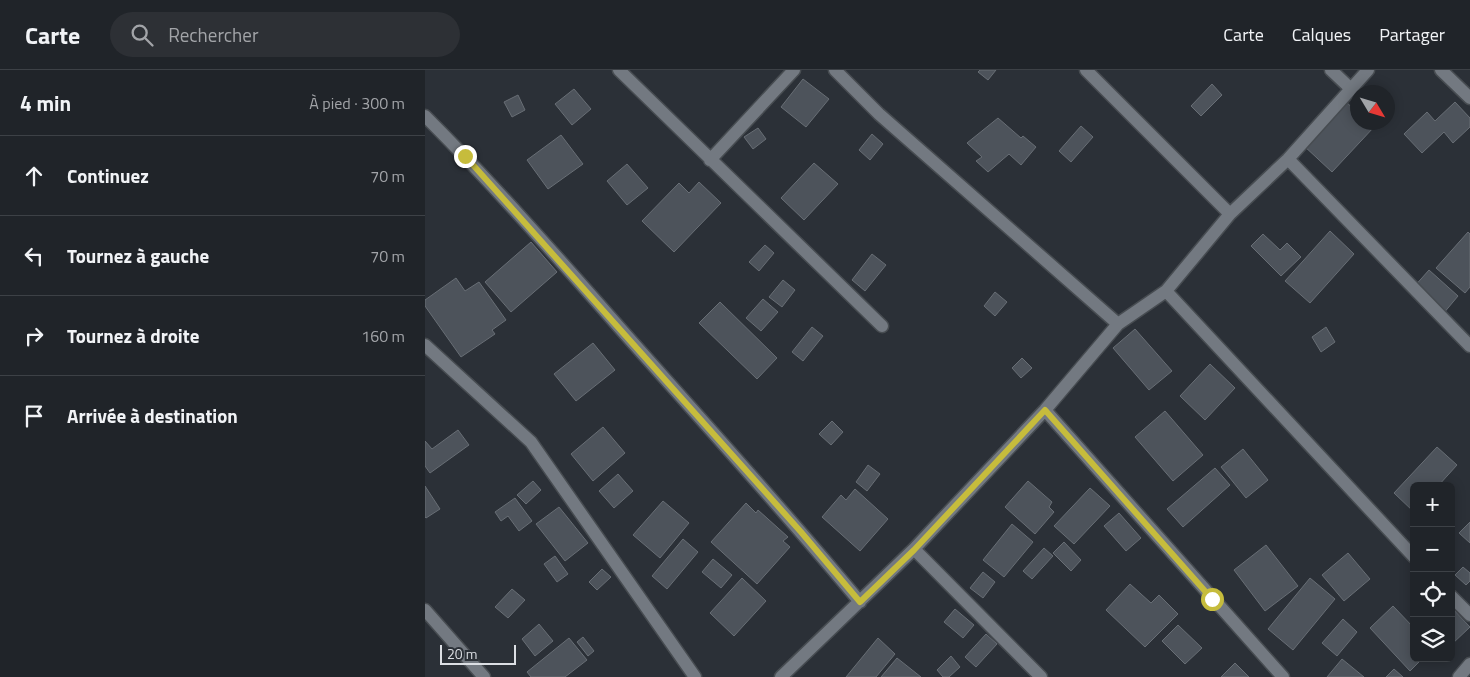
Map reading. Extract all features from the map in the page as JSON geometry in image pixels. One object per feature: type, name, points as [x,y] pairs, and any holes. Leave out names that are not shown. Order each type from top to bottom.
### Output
[{"type":"street","points":[[619,70],[882,326]]},
{"type":"street","points":[[711,160],[794,70]]},
{"type":"street","points":[[835,70],[879,114],[1118,324]]},
{"type":"street","points":[[1086,70],[1230,214]]},
{"type":"street","points":[[1331,70],[1350,87]]},
{"type":"street","points":[[1354,85],[1368,70]]},
{"type":"street","points":[[1441,70],[1470,98]]},
{"type":"street","points":[[789,674],[914,550],[1045,410],[1118,324],[1166,291],[1230,214],[1288,159],[1350,89]]},
{"type":"street","points":[[425,116],[465,156],[611,317],[801,532],[860,602]]},
{"type":"street","points":[[1288,159],[1470,346]]},
{"type":"street","points":[[1166,291],[1410,553]]},
{"type":"street","points":[[425,345],[531,442],[695,677]]},
{"type":"street","points":[[1045,410],[1283,677]]},
{"type":"street","points":[[914,550],[1041,677]]},
{"type":"street","points":[[1455,600],[1470,615]]},
{"type":"street","points":[[425,610],[484,677]]},
{"type":"street","points":[[1459,677],[1470,664]]},
{"type":"building","points":[[980,70],[996,70],[988,80],[978,72]]},
{"type":"building","points":[[803,79],[829,99],[806,127],[781,107]]},
{"type":"building","points":[[1212,84],[1222,95],[1201,116],[1191,106]]},
{"type":"building","points":[[574,89],[591,109],[572,125],[555,104]]},
{"type":"building","points":[[518,95],[525,110],[512,117],[504,102]]},
{"type":"building","points":[[1344,100],[1350,106],[1350,130],[1371,130],[1332,172],[1303,145]]},
{"type":"building","points":[[1455,102],[1470,118],[1470,127],[1453,143],[1444,132],[1422,153],[1404,134],[1427,112],[1435,121]]},
{"type":"building","points":[[998,118],[1021,138],[1023,136],[1036,147],[1021,165],[1009,154],[988,172],[976,161],[982,157],[967,143]]},
{"type":"building","points":[[1081,126],[1093,137],[1071,162],[1059,151]]},
{"type":"building","points":[[758,128],[766,139],[753,149],[744,137]]},
{"type":"building","points":[[872,134],[883,144],[870,160],[859,150]]},
{"type":"building","points":[[561,135],[583,164],[548,189],[527,160]]},
{"type":"building","points":[[814,163],[838,184],[804,220],[781,198]]},
{"type":"building","points":[[627,164],[648,188],[627,205],[607,181]]},
{"type":"building","points":[[699,182],[721,203],[674,252],[642,221],[679,183],[689,193]]},
{"type":"building","points":[[1330,231],[1354,254],[1310,303],[1285,281]]},
{"type":"building","points":[[1468,232],[1470,234],[1470,287],[1465,293],[1436,268]]},
{"type":"building","points":[[1263,234],[1280,250],[1287,243],[1301,257],[1281,276],[1251,246]]},
{"type":"building","points":[[531,242],[557,272],[511,312],[485,282]]},
{"type":"building","points":[[765,245],[774,253],[759,271],[749,262]]},
{"type":"building","points":[[872,254],[886,265],[865,291],[852,280]]},
{"type":"building","points":[[1429,270],[1458,296],[1443,314],[1413,288]]},
{"type":"building","points":[[456,278],[465,291],[479,282],[506,320],[492,330],[495,334],[461,357],[425,306],[425,300]]},
{"type":"building","points":[[783,280],[795,290],[782,307],[769,297]]},
{"type":"building","points":[[995,292],[1007,302],[995,316],[984,306]]},
{"type":"building","points":[[763,299],[778,312],[761,331],[746,318]]},
{"type":"building","points":[[720,302],[777,358],[757,379],[699,323]]},
{"type":"building","points":[[812,327],[823,336],[803,361],[792,352]]},
{"type":"building","points":[[1326,327],[1335,342],[1321,352],[1312,337]]},
{"type":"building","points":[[1135,329],[1172,371],[1149,390],[1113,348]]},
{"type":"building","points":[[593,343],[615,370],[576,401],[554,374]]},
{"type":"building","points":[[1022,358],[1032,368],[1021,378],[1012,368]]},
{"type":"building","points":[[1210,364],[1235,388],[1205,420],[1180,396]]},
{"type":"building","points":[[1165,411],[1203,455],[1173,481],[1135,437]]},
{"type":"building","points":[[832,421],[843,432],[831,445],[819,434]]},
{"type":"building","points":[[603,427],[625,453],[593,481],[571,454]]},
{"type":"building","points":[[458,430],[469,445],[430,473],[425,466],[425,441],[432,449]]},
{"type":"building","points":[[1437,447],[1457,465],[1442,482],[1410,482],[1410,508],[1394,493]]},
{"type":"building","points":[[1243,449],[1268,480],[1246,498],[1221,467]]},
{"type":"building","points":[[868,465],[880,474],[867,491],[856,482]]},
{"type":"building","points":[[1215,468],[1230,485],[1183,527],[1167,509]]},
{"type":"building","points":[[618,474],[633,491],[614,508],[599,491]]},
{"type":"building","points":[[533,481],[541,490],[526,504],[517,495]]},
{"type":"building","points":[[1028,481],[1052,502],[1049,507],[1054,512],[1035,534],[1005,507]]},
{"type":"building","points":[[425,486],[440,509],[426,518],[425,517]]},
{"type":"building","points":[[1090,488],[1110,506],[1074,544],[1054,526]]},
{"type":"building","points":[[855,489],[888,519],[860,551],[822,517],[841,495],[846,500]]},
{"type":"building","points":[[515,498],[532,521],[519,531],[508,516],[501,521],[495,512]]},
{"type":"building","points":[[663,501],[689,523],[660,558],[633,535]]},
{"type":"building","points":[[746,503],[756,513],[758,510],[788,537],[783,541],[790,547],[757,584],[711,542]]},
{"type":"building","points":[[559,507],[588,543],[565,561],[536,524]]},
{"type":"building","points":[[1119,513],[1141,538],[1126,551],[1104,526]]},
{"type":"building","points":[[1470,522],[1470,543],[1459,533]]},
{"type":"building","points":[[1012,524],[1033,542],[1004,577],[983,560]]},
{"type":"building","points":[[683,539],[698,552],[667,589],[652,576]]},
{"type":"building","points":[[1064,542],[1081,560],[1071,571],[1053,553]]},
{"type":"building","points":[[1266,545],[1298,586],[1265,611],[1234,570]]},
{"type":"building","points":[[1044,548],[1053,556],[1032,579],[1023,571]]},
{"type":"building","points":[[1348,553],[1370,579],[1344,601],[1322,575]]},
{"type":"building","points":[[555,556],[568,574],[557,582],[544,564]]},
{"type":"building","points":[[713,559],[732,575],[721,588],[702,572]]},
{"type":"building","points":[[1463,567],[1470,573],[1470,581],[1466,585],[1455,575]]},
{"type":"building","points":[[602,569],[611,577],[597,590],[589,582]]},
{"type":"building","points":[[983,572],[995,582],[983,598],[970,588]]},
{"type":"building","points":[[742,578],[766,601],[734,636],[710,613]]},
{"type":"building","points":[[1310,578],[1335,599],[1293,650],[1268,629]]},
{"type":"building","points":[[1130,584],[1151,603],[1159,595],[1178,614],[1145,647],[1106,610]]},
{"type":"building","points":[[512,589],[525,600],[508,618],[495,607]]},
{"type":"building","points":[[1393,606],[1410,624],[1410,662],[1419,662],[1410,671],[1370,628]]},
{"type":"building","points":[[955,609],[974,625],[963,638],[944,622]]},
{"type":"building","points":[[1455,611],[1470,627],[1455,641]]},
{"type":"building","points":[[1343,619],[1357,632],[1337,656],[1322,643]]},
{"type":"building","points":[[539,624],[553,641],[535,656],[522,639]]},
{"type":"building","points":[[1178,625],[1202,648],[1185,664],[1162,641]]},
{"type":"building","points":[[986,634],[997,644],[976,667],[965,657]]},
{"type":"building","points":[[583,637],[594,651],[588,656],[577,642]]},
{"type":"building","points":[[569,638],[587,660],[565,677],[531,677],[527,672]]},
{"type":"building","points":[[878,638],[895,654],[876,677],[846,677]]},
{"type":"building","points":[[951,656],[960,667],[949,677],[943,677],[937,670]]},
{"type":"building","points":[[897,658],[921,677],[881,677]]},
{"type":"building","points":[[1342,659],[1364,677],[1327,677]]},
{"type":"building","points":[[1235,663],[1249,677],[1221,677]]},
{"type":"building","points":[[1394,669],[1403,677],[1386,677]]},
{"type":"route","points":[[465,156],[801,532],[860,602],[914,550],[1045,410],[1212,599]]}]
